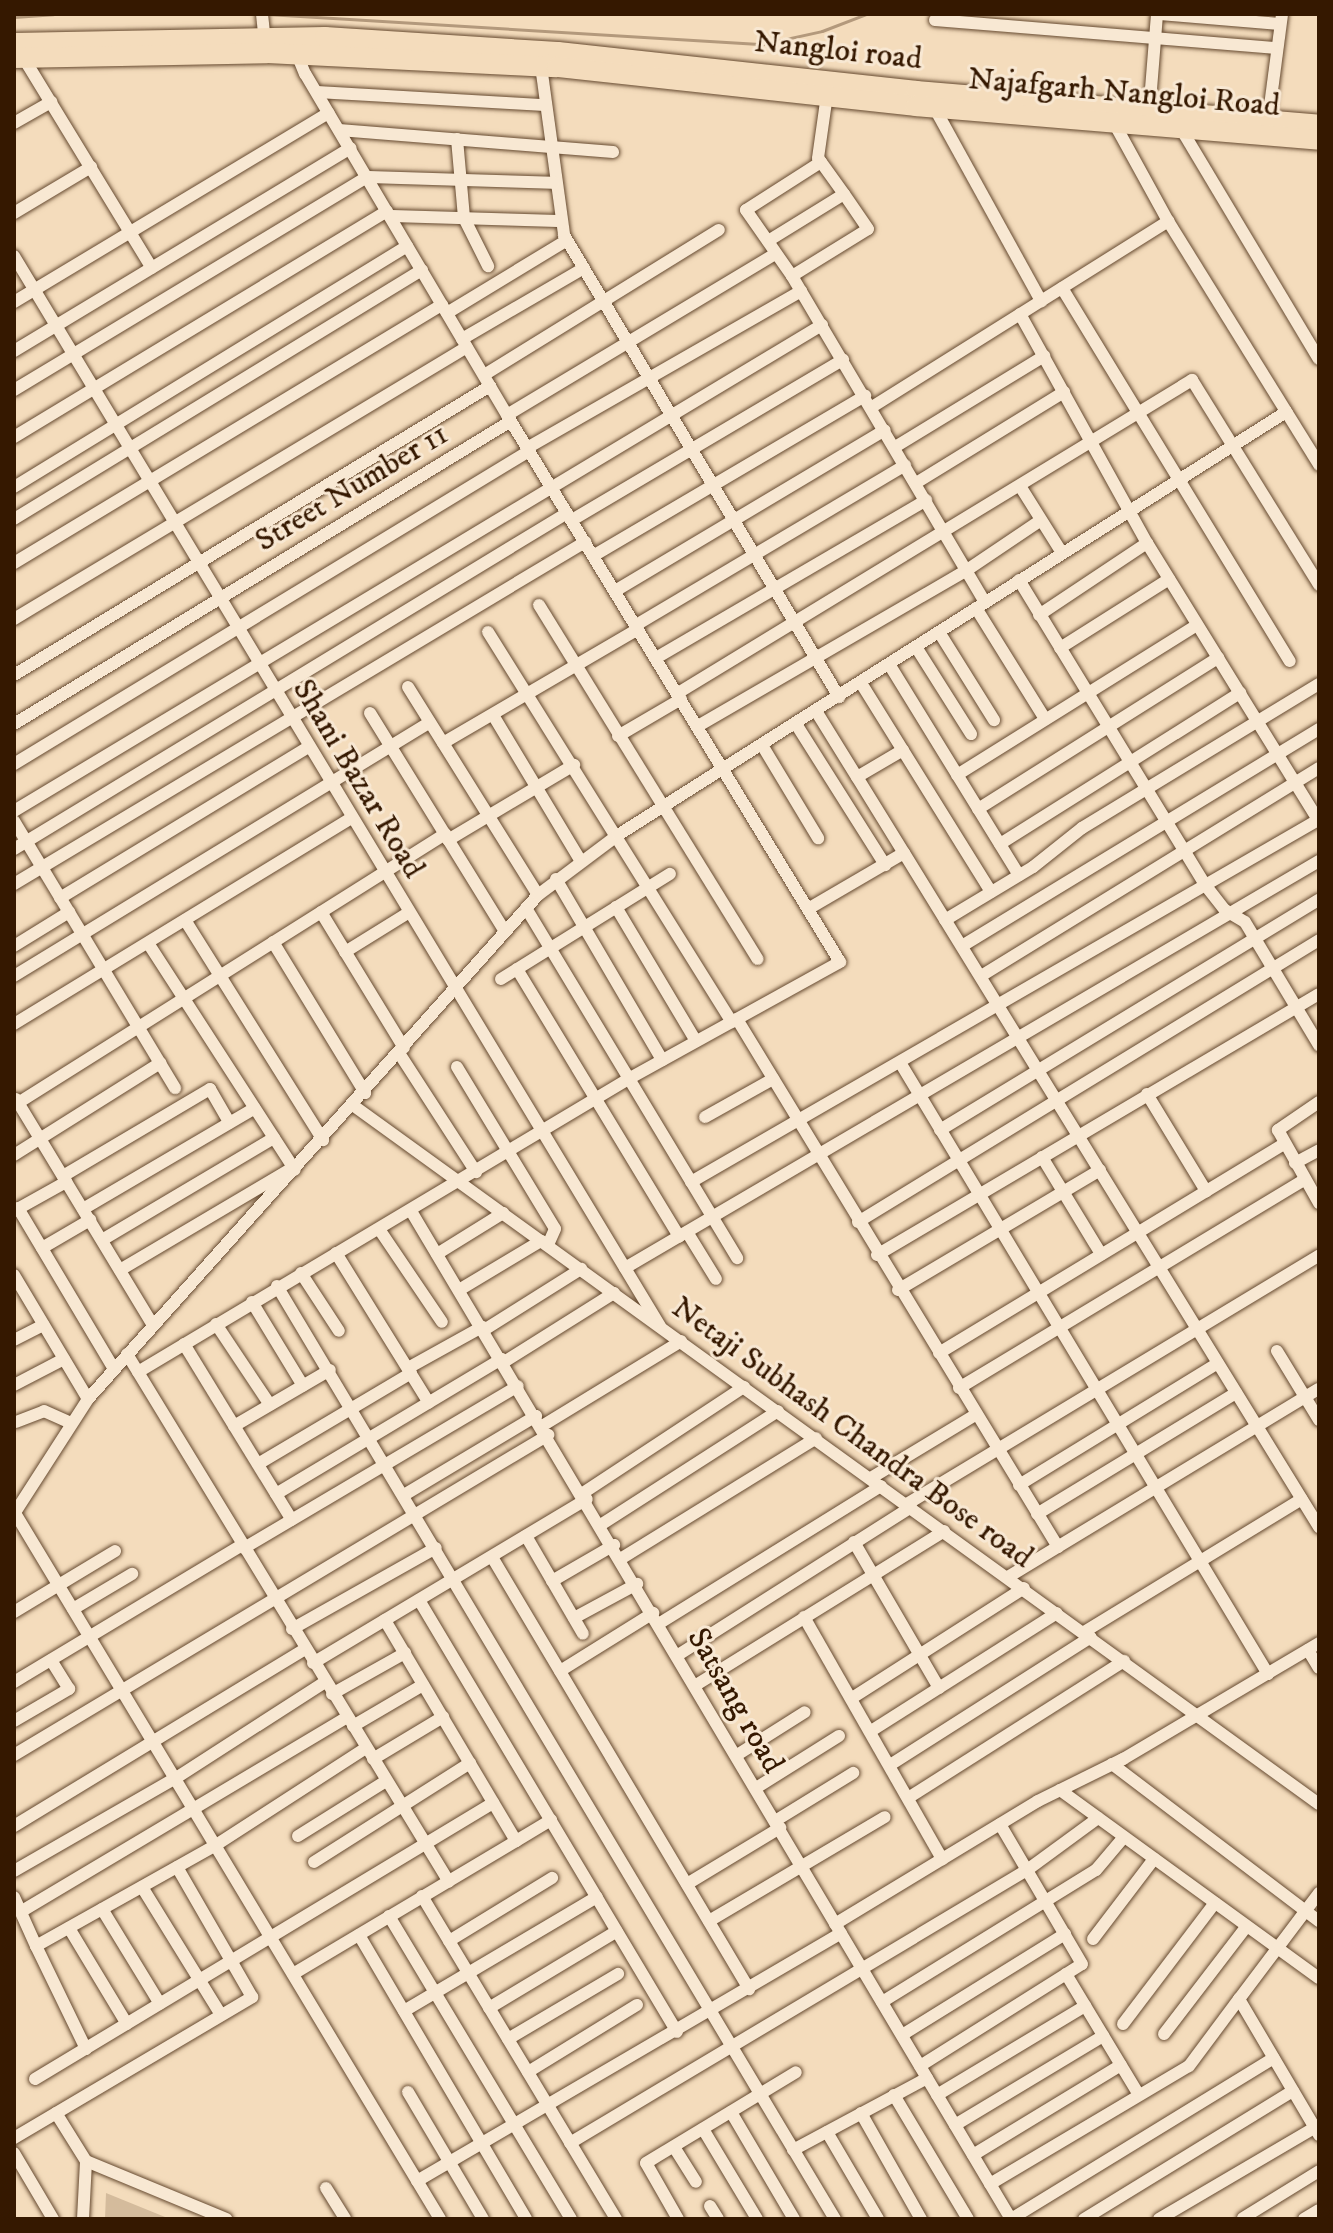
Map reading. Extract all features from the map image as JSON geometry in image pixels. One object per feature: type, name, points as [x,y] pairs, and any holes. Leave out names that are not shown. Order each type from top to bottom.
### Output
[{"type":"main road","name":"Nangloi road","points":[[17,53],[263,24],[295,45],[558,52],[1149,117],[1319,125]]},
{"type":"main road","name":"Najafgarh Nangloi Road","points":[[17,53],[295,45],[541,66],[934,107],[1112,113]]},
{"type":"main road","name":"Najafgarh Nangloi Road","points":[[1149,117],[1180,127],[1319,140]]},
{"type":"street","points":[[1149,117],[1158,14],[1281,19],[1268,121]]},
{"type":"street","points":[[935,20],[1277,48]]},
{"type":"street","points":[[138,1372],[277,1286],[461,1182],[630,1078],[840,962],[444,309],[317,92],[295,45]]},
{"type":"street","points":[[17,53],[51,102],[152,268]]},
{"type":"street","points":[[541,66],[554,183],[560,221],[567,240],[839,697]]},
{"type":"street","points":[[317,92],[545,105]]},
{"type":"street","points":[[792,276],[868,229],[821,162],[819,136],[827,95]]},
{"type":"street","points":[[14,123],[51,102]]},
{"type":"street","points":[[934,107],[1041,301]]},
{"type":"street","points":[[14,302],[329,113]]},
{"type":"street","points":[[1112,113],[1168,221],[1319,463]]},
{"type":"street","points":[[1180,127],[1319,359]]},
{"type":"street","points":[[339,130],[613,152]]},
{"type":"street","points":[[457,139],[464,218],[488,266]]},
{"type":"street","points":[[14,351],[350,148]]},
{"type":"street","points":[[821,162],[746,210],[792,276],[895,447],[967,570],[980,605],[1045,719]]},
{"type":"street","points":[[14,213],[91,167]]},
{"type":"street","points":[[14,390],[367,177],[554,183]]},
{"type":"street","points":[[768,241],[844,194]]},
{"type":"street","points":[[14,437],[388,214],[560,221]]},
{"type":"street","points":[[593,556],[713,485],[868,402],[1020,314],[1168,221]]},
{"type":"street","points":[[14,675],[199,564],[719,230]]},
{"type":"street","points":[[14,563],[444,309],[567,240]]},
{"type":"street","points":[[14,487],[407,246]]},
{"type":"street","name":"Street Number 11","points":[[14,724],[509,418],[627,341],[775,254]]},
{"type":"street","name":"Shani Bazar Road","points":[[14,256],[454,991],[543,1131],[660,1326]]},
{"type":"street","points":[[14,619],[174,524],[584,268]]},
{"type":"street","points":[[14,519],[422,270]]},
{"type":"street","points":[[1062,288],[1290,661]]},
{"type":"street","points":[[14,764],[238,630],[648,376],[801,291]]},
{"type":"street","points":[[691,1182],[799,1123],[1319,821],[1147,543],[1020,314]]},
{"type":"street","points":[[14,811],[822,325]]},
{"type":"street","points":[[895,447],[1044,356]]},
{"type":"street","points":[[14,849],[570,517],[692,450],[843,360]]},
{"type":"street","points":[[618,736],[794,622],[946,534],[1192,380],[1319,585]]},
{"type":"street","points":[[916,483],[1064,392]]},
{"type":"street","points":[[440,2219],[14,1514],[69,1422],[88,1399],[294,1168],[354,1106],[526,908],[556,879],[618,835],[1286,412]]},
{"type":"street","points":[[615,591],[885,430]]},
{"type":"street","points":[[443,743],[528,694],[753,553],[905,465]]},
{"type":"street","points":[[1020,486],[1062,553]]},
{"type":"street","points":[[656,658],[773,586],[926,500]]},
{"type":"street","points":[[698,726],[967,570],[1041,520]]},
{"type":"street","points":[[14,884],[585,542]]},
{"type":"street","points":[[1039,615],[1147,543]]},
{"type":"street","points":[[1060,648],[1169,579]]},
{"type":"street","points":[[1019,580],[1206,886],[1232,914],[1245,922],[1319,1045]]},
{"type":"street","points":[[539,605],[661,808],[758,959]]},
{"type":"street","points":[[957,775],[1197,625]]},
{"type":"street","points":[[488,632],[773,1079],[898,1290],[1058,1547]]},
{"type":"street","points":[[939,632],[994,720]]},
{"type":"street","points":[[916,647],[971,734]]},
{"type":"street","points":[[978,809],[1218,658]]},
{"type":"street","points":[[889,664],[1019,875]]},
{"type":"street","points":[[861,683],[991,892]]},
{"type":"street","points":[[945,920],[1019,875],[1146,789],[1319,684]]},
{"type":"street","points":[[408,687],[538,895]]},
{"type":"street","points":[[1000,844],[1127,760],[1240,693]]},
{"type":"street","points":[[816,711],[1319,1527]]},
{"type":"street","points":[[370,713],[505,932]]},
{"type":"street","points":[[493,715],[580,860]]},
{"type":"street","points":[[14,976],[430,722]]},
{"type":"street","points":[[796,724],[885,865]]},
{"type":"street","points":[[962,946],[1319,729]]},
{"type":"street","points":[[762,745],[818,838]]},
{"type":"street","points":[[60,898],[308,747]]},
{"type":"street","points":[[857,777],[903,750]]},
{"type":"street","points":[[153,1325],[16,1100],[383,873],[489,816],[574,765]]},
{"type":"street","points":[[981,976],[1319,768]]},
{"type":"street","points":[[14,1024],[351,818]]},
{"type":"street","points":[[14,821],[175,1088]]},
{"type":"street","points":[[808,909],[904,853]]},
{"type":"street","points":[[625,1268],[1319,861]]},
{"type":"street","points":[[501,979],[670,874]]},
{"type":"street","points":[[556,879],[662,1060]]},
{"type":"street","points":[[940,1130],[1319,900]]},
{"type":"street","points":[[616,907],[696,1041]]},
{"type":"street","points":[[526,908],[737,1258]]},
{"type":"street","points":[[14,946],[69,912]]},
{"type":"street","points":[[321,912],[476,1172]]},
{"type":"street","points":[[345,952],[408,913]]},
{"type":"street","points":[[185,920],[323,1140]]},
{"type":"street","points":[[858,1222],[1319,940]]},
{"type":"street","points":[[273,942],[365,1093]]},
{"type":"street","points":[[148,943],[294,1168]]},
{"type":"street","points":[[517,969],[595,1099],[716,1279]]},
{"type":"street","points":[[877,1255],[1319,994]]},
{"type":"street","points":[[14,1155],[160,1063]]},
{"type":"street","points":[[901,1064],[1268,1674]]},
{"type":"street","points":[[457,1067],[555,1229],[545,1243],[459,1290]]},
{"type":"street","points":[[705,1117],[773,1079]]},
{"type":"street","points":[[114,1369],[16,1210],[210,1089],[230,1123]]},
{"type":"street","points":[[1147,1094],[1206,1191]]},
{"type":"street","points":[[1319,1102],[1278,1130],[1319,1203]]},
{"type":"street","name":"Netaji Subhash Chandra Bose road","points":[[354,1106],[1316,1799]]},
{"type":"street","points":[[42,1248],[86,1214],[255,1108]]},
{"type":"street","points":[[102,1240],[274,1138]]},
{"type":"street","points":[[939,1353],[1284,1144]]},
{"type":"street","points":[[1295,1163],[1319,1150]]},
{"type":"street","points":[[1042,1157],[1101,1254]]},
{"type":"street","points":[[120,1270],[294,1168]]},
{"type":"street","points":[[898,1290],[1100,1170]]},
{"type":"street","points":[[959,1388],[1305,1179]]},
{"type":"street","name":"Satsang road","points":[[411,1211],[602,1524],[1011,2219]]},
{"type":"street","points":[[437,1254],[503,1213]]},
{"type":"street","points":[[379,1229],[442,1322]]},
{"type":"street","points":[[336,1253],[429,1403]]},
{"type":"street","points":[[678,1655],[997,1449],[1319,1255]]},
{"type":"street","points":[[258,1464],[581,1269]]},
{"type":"street","points":[[301,1273],[339,1331]]},
{"type":"street","points":[[15,1278],[88,1399]]},
{"type":"street","points":[[277,1286],[354,1408],[835,2219]]},
{"type":"street","points":[[276,1494],[614,1293]]},
{"type":"street","points":[[252,1302],[303,1386]]},
{"type":"street","points":[[216,1324],[270,1405]]},
{"type":"street","points":[[14,1340],[43,1325]]},
{"type":"street","points":[[14,1755],[415,1514],[542,1426],[681,1341]]},
{"type":"street","points":[[184,1344],[292,1520]]},
{"type":"street","points":[[1277,1351],[1319,1420]]},
{"type":"street","points":[[127,1354],[449,1882]]},
{"type":"street","points":[[14,1385],[64,1359]]},
{"type":"street","points":[[1019,1485],[1218,1363]]},
{"type":"street","points":[[234,1426],[330,1370]]},
{"type":"street","points":[[14,1682],[518,1386]]},
{"type":"street","points":[[313,1663],[526,1536],[744,1387]]},
{"type":"street","points":[[1008,1577],[1319,1389]]},
{"type":"street","points":[[1037,1514],[1236,1393]]},
{"type":"street","points":[[15,1422],[44,1411],[69,1422]]},
{"type":"street","points":[[602,1524],[778,1411]]},
{"type":"street","points":[[560,1671],[656,1618],[876,1482],[975,1415]]},
{"type":"street","points":[[404,1495],[542,1426]]},
{"type":"street","points":[[622,1558],[816,1438]]},
{"type":"street","points":[[890,1765],[1088,1634],[1302,1499]]},
{"type":"street","points":[[696,1685],[944,1531]]},
{"type":"street","points":[[526,1536],[583,1634]]},
{"type":"street","points":[[854,1542],[939,1688]]},
{"type":"street","points":[[552,1581],[614,1545]]},
{"type":"street","points":[[292,1629],[436,1548]]},
{"type":"street","points":[[14,1612],[115,1551]]},
{"type":"street","points":[[492,1557],[749,1989]]},
{"type":"street","points":[[73,1609],[132,1574]]},
{"type":"street","points":[[574,1618],[637,1584]]},
{"type":"street","points":[[852,1698],[1024,1588]]},
{"type":"street","points":[[419,1600],[677,2032]]},
{"type":"street","points":[[871,1731],[1057,1613]]},
{"type":"street","points":[[804,1617],[942,1859]]},
{"type":"street","points":[[385,1620],[516,1841]]},
{"type":"street","points":[[417,2181],[749,1989],[942,1859],[1000,1824],[1200,1715],[1313,1647],[1319,1668]]},
{"type":"street","points":[[14,1826],[305,1649]]},
{"type":"street","points":[[14,1871],[329,1688],[405,1653]]},
{"type":"street","points":[[14,1721],[69,1689],[51,1660]]},
{"type":"street","points":[[908,1798],[1124,1661]]},
{"type":"street","points":[[22,1911],[350,1722],[423,1685]]},
{"type":"street","points":[[737,1755],[805,1712]]},
{"type":"street","points":[[36,1946],[370,1754],[443,1717]]},
{"type":"street","points":[[756,1788],[839,1736]]},
{"type":"street","points":[[314,1862],[470,1763]]},
{"type":"street","points":[[1112,1764],[1319,1921]]},
{"type":"street","points":[[687,1884],[853,1773]]},
{"type":"street","points":[[298,1836],[386,1781]]},
{"type":"street","points":[[1060,1790],[1319,1978]]},
{"type":"street","points":[[35,2079],[493,1803]]},
{"type":"street","points":[[709,1921],[885,1817]]},
{"type":"street","points":[[570,2143],[1027,1870],[1098,1818]]},
{"type":"street","points":[[293,1974],[551,1820]]},
{"type":"street","points":[[920,2066],[1082,1964],[1000,1824]]},
{"type":"street","points":[[882,2002],[1096,1870],[1124,1837]]},
{"type":"street","points":[[1093,1939],[1154,1859]]},
{"type":"street","points":[[14,2138],[252,1997],[177,1867]]},
{"type":"street","points":[[449,1941],[552,1878]]},
{"type":"street","points":[[142,1887],[221,2015]]},
{"type":"street","points":[[990,2184],[1189,2066],[1319,1893]]},
{"type":"street","points":[[422,1896],[616,2219]]},
{"type":"street","points":[[14,1897],[86,2049]]},
{"type":"street","points":[[404,2011],[470,1975],[597,1897]]},
{"type":"street","points":[[1123,2024],[1215,1903]]},
{"type":"street","points":[[102,1909],[160,2004]]},
{"type":"street","points":[[389,1916],[571,2219]]},
{"type":"street","points":[[1164,2034],[1246,1927]]},
{"type":"street","points":[[69,1928],[127,2024]]},
{"type":"street","points":[[489,2008],[617,1931]]},
{"type":"street","points":[[902,2035],[1065,1934]]},
{"type":"street","points":[[359,1935],[526,2219]]},
{"type":"street","points":[[508,2039],[618,1974]]},
{"type":"street","points":[[1066,1974],[1139,2095]]},
{"type":"street","points":[[1159,2219],[1318,2129],[1239,1999]]},
{"type":"street","points":[[528,2072],[637,2005]]},
{"type":"street","points":[[937,2095],[1085,2006]]},
{"type":"street","points":[[955,2125],[1103,2036]]},
{"type":"street","points":[[1011,2219],[1274,2058]]},
{"type":"street","points":[[973,2155],[1121,2065]]},
{"type":"street","points":[[678,2219],[646,2163],[796,2072]]},
{"type":"street","points":[[793,2150],[927,2078]]},
{"type":"street","points":[[1084,2219],[1293,2091]]},
{"type":"street","points":[[408,2092],[483,2219]]},
{"type":"street","points":[[894,2095],[968,2219]]},
{"type":"street","points":[[731,2112],[794,2219]]},
{"type":"street","points":[[56,2113],[86,2161],[83,2219]]},
{"type":"street","points":[[861,2113],[921,2219]]},
{"type":"street","points":[[703,2129],[757,2219]]},
{"type":"street","points":[[827,2132],[878,2219]]},
{"type":"street","points":[[674,2147],[696,2182]]},
{"type":"street","points":[[14,2153],[53,2219]]},
{"type":"street","points":[[86,2161],[226,2219]]},
{"type":"street","points":[[1243,2218],[1319,2171]]},
{"type":"street","points":[[326,2188],[345,2219]]},
{"type":"street","points":[[710,2206],[718,2219]]},
{"type":"street","points":[[1304,2219],[1319,2210]]},
{"type":"shaded area","points":[[106,2193],[170,2219],[105,2219]]},
{"type":"waterway","points":[[14,17],[53,14]]},
{"type":"waterway","points":[[267,14],[763,44],[822,31],[866,14]]}]
